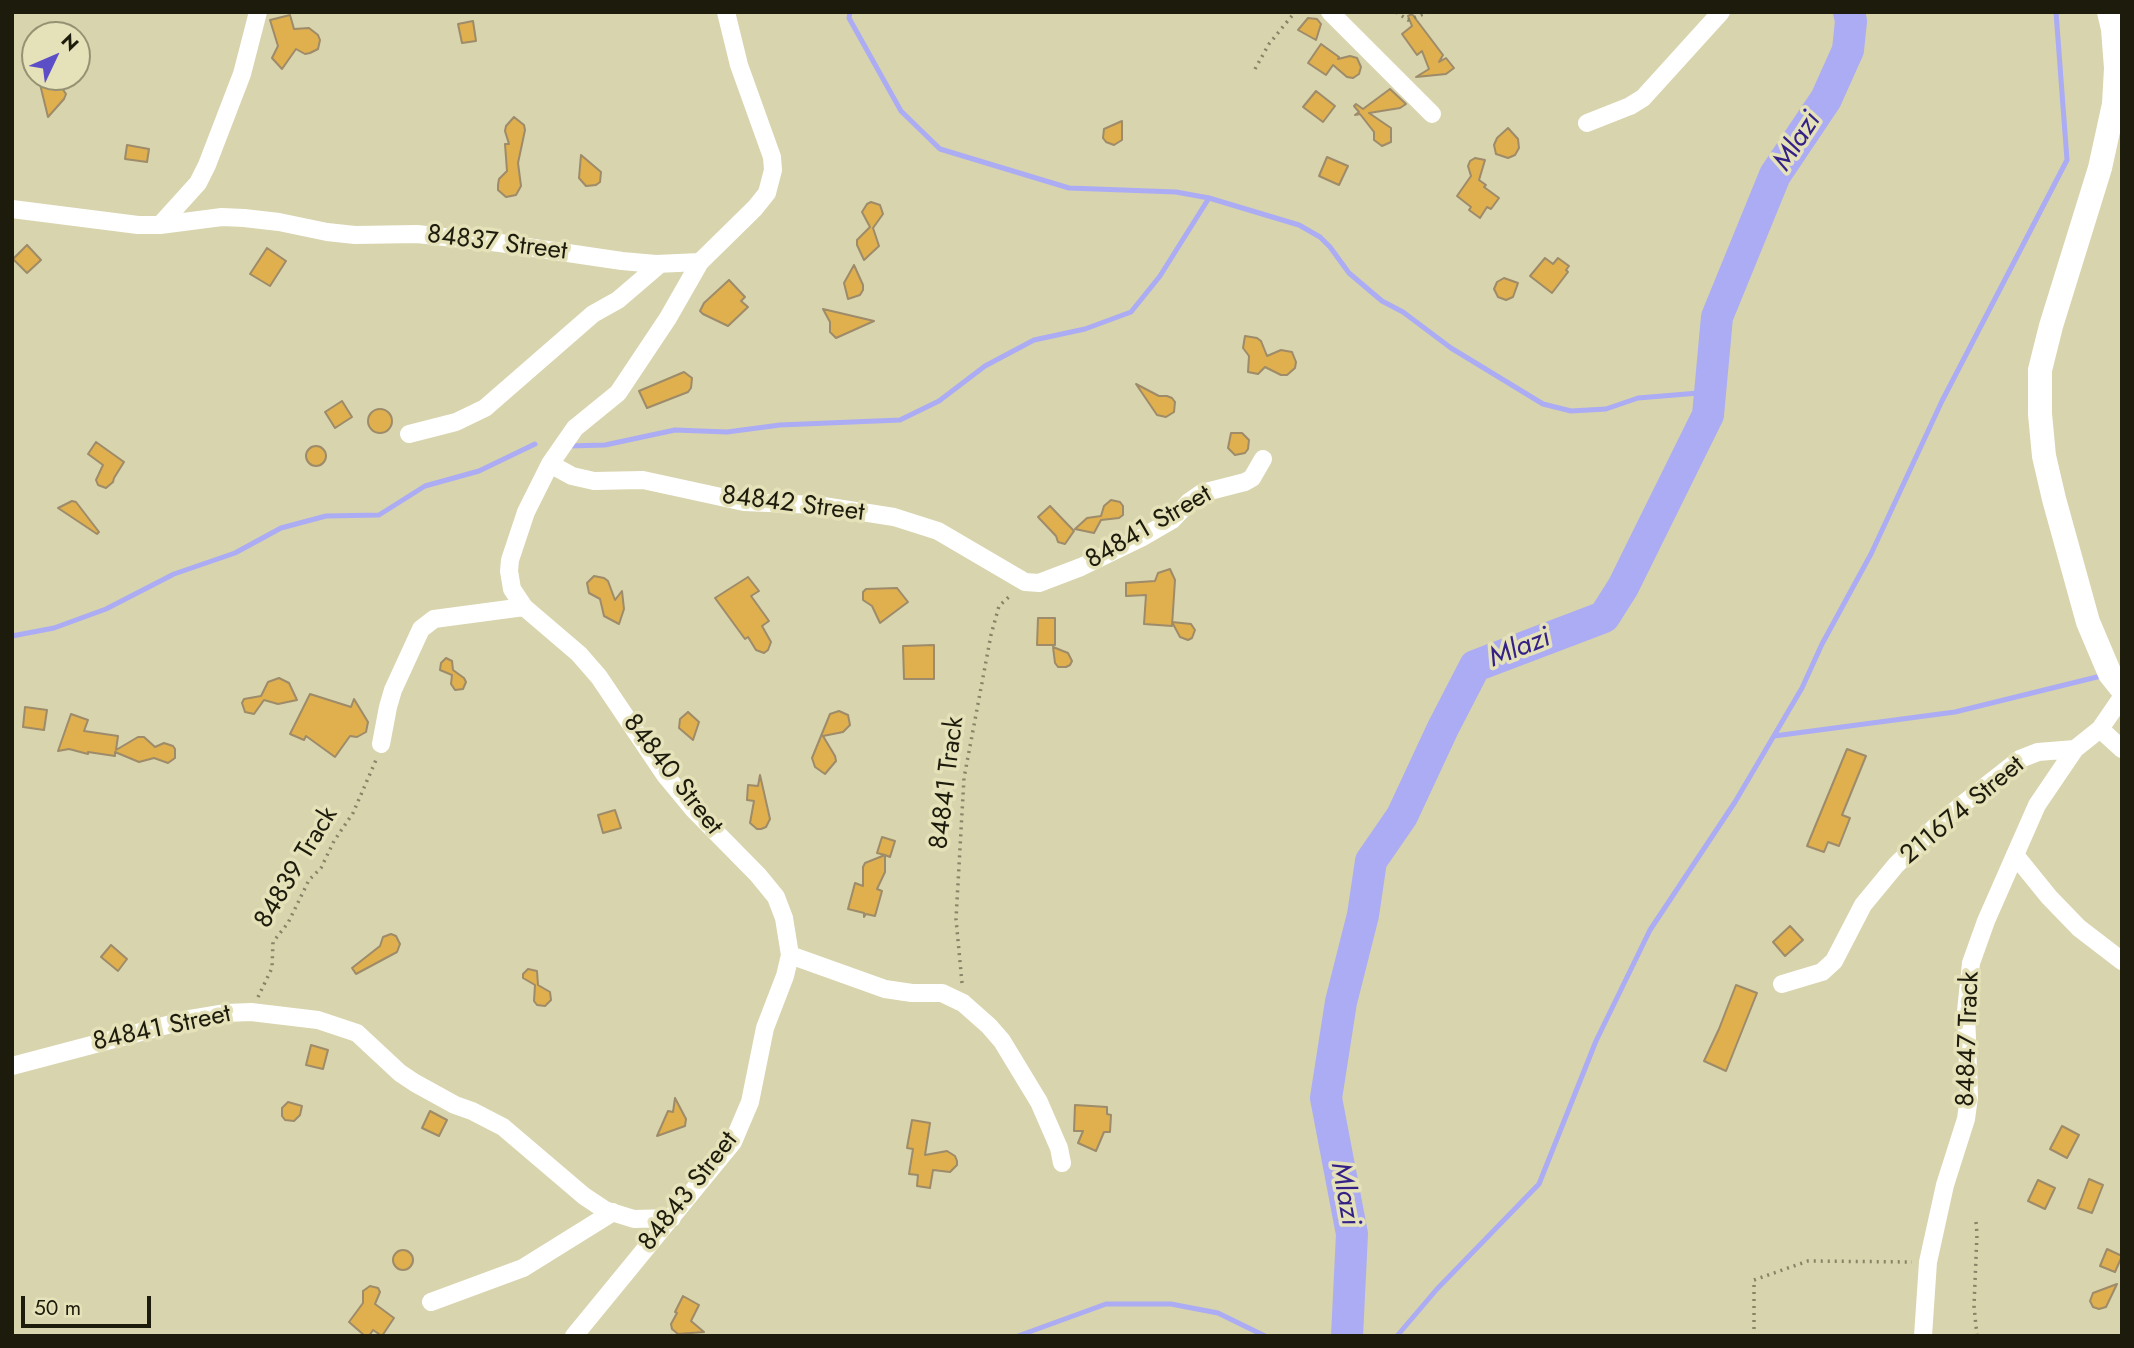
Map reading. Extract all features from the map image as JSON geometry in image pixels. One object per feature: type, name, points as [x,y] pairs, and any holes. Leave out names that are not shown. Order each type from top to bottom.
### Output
[{"type":"street","points":[[160,225],[198,183],[207,165],[242,74],[258,12]]},
{"type":"street","points":[[700,262],[755,208],[766,193],[773,170],[772,157],[739,65],[726,12]]},
{"type":"street","points":[[1330,12],[1432,114]]},
{"type":"street","points":[[1587,123],[1643,98],[1721,12]]},
{"type":"street","points":[[2109,12],[2116,68],[2114,104],[2099,168],[2040,370],[2040,414],[2044,456],[2088,622],[2110,674],[2122,689]]},
{"type":"street","name":"84837 Street","points":[[12,209],[138,225],[222,217],[244,218],[355,235],[417,233],[622,261],[660,264],[700,262]]},
{"type":"street","name":"84840 Street","points":[[700,262],[668,318],[618,393],[567,437],[550,464],[526,512],[509,571],[512,589],[524,607],[579,654],[599,677],[665,775],[694,810],[776,897],[784,918],[790,955],[765,1028]]},
{"type":"street","points":[[410,434],[456,422],[485,408],[593,314],[618,300],[660,264]]},
{"type":"street","name":"84841 Street","points":[[1025,582],[1038,583],[1053,579],[1141,538],[1172,520],[1202,493],[1252,478],[1263,459]]},
{"type":"street","name":"84842 Street","points":[[550,464],[572,475],[594,481],[643,480],[744,502],[817,505],[894,517],[938,531],[1025,582]]},
{"type":"street","points":[[381,744],[393,690],[416,635],[427,623],[434,619],[524,607]]},
{"type":"street","name":"84847 Track","points":[[1923,1336],[1928,1262],[1945,1185],[1966,1119],[1969,1097],[1966,1011],[1971,963],[2037,805],[2075,749],[2100,729],[2122,697]]},
{"type":"street","points":[[2100,729],[2122,749]]},
{"type":"street","name":"211674 Street","points":[[1782,984],[1822,972],[1834,961],[1863,905],[1896,865],[1963,804],[2021,759],[2038,752],[2075,749]]},
{"type":"street","points":[[2015,855],[2079,929],[2122,961]]},
{"type":"street","points":[[790,955],[885,989],[912,993],[942,993],[963,1003],[996,1032],[1030,1087],[1059,1148],[1062,1163]]},
{"type":"street","name":"84841 Street","points":[[12,1066],[190,1019],[226,1013],[251,1012],[318,1020],[357,1033],[400,1073],[415,1083],[503,1127],[584,1196],[605,1210],[634,1219],[672,1218]]},
{"type":"street","name":"84843 Street","points":[[574,1336],[733,1142],[750,1102],[765,1028]]},
{"type":"street","points":[[431,1302],[523,1268],[612,1212]]},
{"type":"path","points":[[1255,69],[1269,44],[1295,12]]},
{"type":"path","points":[[1396,12],[1408,20],[1430,12]]},
{"type":"path","name":"84841 Track","points":[[963,1003],[956,919],[964,778],[983,670],[999,606],[1025,582]]},
{"type":"path","name":"84839 Track","points":[[251,1012],[272,968],[273,942],[288,923],[309,880],[321,868],[334,841],[353,813],[381,744]]},
{"type":"path","points":[[1976,1222],[1974,1306],[1977,1336]]},
{"type":"path","points":[[1754,1336],[1754,1280],[1808,1261],[1928,1262]]},
{"type":"building","points":[[1412,14],[1443,55],[1439,62],[1446,58],[1454,68],[1446,74],[1416,77],[1429,69],[1422,51],[1417,55],[1402,34],[1412,26],[1408,16]]},
{"type":"building","points":[[290,15],[294,29],[309,28],[320,40],[318,49],[310,53],[305,54],[296,49],[282,69],[272,58],[278,46],[270,20]]},
{"type":"building","points":[[1308,18],[1317,19],[1321,24],[1316,40],[1298,30]]},
{"type":"building","points":[[473,21],[476,41],[462,43],[458,24]]},
{"type":"building","points":[[1321,44],[1339,57],[1338,59],[1350,56],[1357,58],[1361,67],[1359,74],[1353,78],[1347,77],[1333,65],[1326,75],[1308,63]]},
{"type":"building","points":[[1390,89],[1406,104],[1400,108],[1369,113],[1391,128],[1391,142],[1382,146],[1374,140],[1374,132],[1360,114],[1355,115],[1359,112],[1354,106],[1356,104],[1363,109]]},
{"type":"building","points":[[42,91],[64,91],[64,99],[48,117]]},
{"type":"building","points":[[1316,91],[1335,106],[1323,122],[1303,107]]},
{"type":"building","points":[[514,117],[524,125],[525,130],[518,163],[521,186],[516,195],[506,197],[498,190],[498,185],[499,179],[507,171],[505,144],[509,144],[506,126]]},
{"type":"building","points":[[1122,121],[1122,140],[1114,145],[1106,142],[1103,138],[1104,129]]},
{"type":"building","points":[[1508,128],[1518,139],[1519,148],[1515,155],[1508,158],[1496,154],[1494,145],[1497,138]]},
{"type":"building","points":[[127,145],[149,149],[147,162],[125,159]]},
{"type":"building","points":[[581,155],[601,172],[600,182],[596,185],[586,186],[579,178]]},
{"type":"building","points":[[1327,157],[1348,166],[1339,185],[1319,176]]},
{"type":"building","points":[[1475,158],[1485,160],[1479,180],[1499,198],[1491,209],[1487,207],[1480,218],[1457,196],[1471,176],[1468,166]]},
{"type":"building","points":[[871,202],[880,205],[883,214],[873,228],[879,246],[864,260],[857,240],[870,227],[862,212]]},
{"type":"building","points":[[27,245],[41,260],[27,273],[13,259]]},
{"type":"building","points":[[267,248],[286,261],[270,286],[250,274]]},
{"type":"building","points":[[1545,258],[1553,264],[1558,258],[1569,266],[1566,270],[1568,272],[1552,293],[1530,276]]},
{"type":"building","points":[[854,265],[863,290],[860,295],[848,299],[844,283]]},
{"type":"building","points":[[1504,278],[1518,283],[1513,297],[1506,300],[1498,297],[1494,289],[1497,282]]},
{"type":"building","points":[[729,280],[745,297],[741,301],[748,307],[728,326],[700,311],[704,303]]},
{"type":"building","points":[[823,309],[874,321],[836,338],[830,332],[830,322]]},
{"type":"building","points":[[1245,336],[1261,341],[1267,356],[1281,350],[1292,352],[1295,368],[1287,375],[1265,367],[1258,374],[1248,372],[1249,356],[1243,348]]},
{"type":"building","points":[[684,372],[692,378],[688,392],[647,408],[639,391]]},
{"type":"building","points":[[1136,384],[1159,396],[1172,398],[1175,402],[1174,412],[1166,417],[1157,415]]},
{"type":"building","points":[[342,401],[352,417],[335,428],[325,412]]},
{"type":"building","points":[[380,409],[389,412],[392,421],[389,430],[380,433],[371,430],[368,421],[371,412]]},
{"type":"building","points":[[1231,433],[1242,433],[1249,440],[1245,453],[1235,455],[1228,448]]},
{"type":"building","points":[[96,442],[124,462],[113,482],[106,488],[98,485],[96,480],[103,465],[88,454]]},
{"type":"building","points":[[316,446],[323,449],[326,456],[323,463],[316,466],[309,463],[306,456],[309,449]]},
{"type":"building","points":[[1111,500],[1120,502],[1123,515],[1101,520],[1094,533],[1075,529],[1087,518],[1101,516],[1104,506]]},
{"type":"building","points":[[72,501],[76,502],[99,532],[97,534],[58,508]]},
{"type":"building","points":[[1050,506],[1074,531],[1065,544],[1058,542],[1056,536],[1038,517]]},
{"type":"building","points":[[1170,569],[1175,580],[1172,626],[1144,624],[1146,595],[1126,596],[1126,583],[1155,581],[1158,573]]},
{"type":"building","points":[[594,576],[608,581],[615,600],[622,591],[624,609],[619,624],[604,616],[600,599],[589,593],[587,583]]},
{"type":"building","points":[[748,577],[759,591],[751,596],[769,621],[762,626],[771,642],[764,653],[756,650],[748,637],[745,639],[715,598]]},
{"type":"building","points":[[897,588],[908,602],[880,623],[872,606],[863,600],[863,592],[866,589]]},
{"type":"building","points":[[1038,618],[1055,618],[1055,645],[1037,645]]},
{"type":"building","points":[[1172,622],[1191,624],[1195,630],[1192,638],[1188,640],[1180,637]]},
{"type":"building","points":[[934,645],[934,679],[904,679],[903,646]]},
{"type":"building","points":[[1053,647],[1068,653],[1072,661],[1070,665],[1058,667]]},
{"type":"building","points":[[446,658],[452,661],[453,670],[464,678],[466,682],[463,689],[455,690],[451,684],[452,675],[440,670],[441,663]]},
{"type":"building","points":[[279,678],[289,683],[297,700],[278,704],[264,700],[254,714],[245,712],[242,703],[244,699],[261,696],[268,682]]},
{"type":"building","points":[[310,694],[351,707],[354,699],[368,722],[366,732],[357,737],[350,736],[335,757],[306,736],[304,740],[290,734]]},
{"type":"building","points":[[25,707],[47,710],[44,730],[23,727]]},
{"type":"building","points":[[839,711],[848,715],[850,725],[843,732],[823,736],[836,761],[825,774],[815,767],[812,758],[830,714]]},
{"type":"building","points":[[688,712],[699,722],[693,740],[679,728],[680,719]]},
{"type":"building","points":[[71,714],[88,720],[84,731],[118,736],[116,750],[138,737],[144,737],[155,747],[164,743],[173,746],[175,758],[168,763],[154,758],[139,762],[115,752],[115,756],[69,749],[58,751]]},
{"type":"building","points":[[1847,749],[1866,756],[1842,815],[1850,818],[1839,846],[1828,842],[1824,852],[1807,846]]},
{"type":"building","points":[[760,775],[770,819],[766,827],[757,829],[750,823],[754,801],[747,800],[748,785],[758,786]]},
{"type":"building","points":[[615,810],[621,828],[603,833],[598,815]]},
{"type":"building","points":[[882,837],[895,841],[890,857],[877,853]]},
{"type":"building","points":[[885,855],[885,872],[877,889],[882,891],[875,916],[866,914],[864,917],[864,913],[848,909],[855,883],[863,886],[865,863]]},
{"type":"building","points":[[1790,926],[1803,940],[1785,956],[1773,942]]},
{"type":"building","points":[[391,934],[396,936],[400,944],[397,952],[356,974],[352,968],[380,946],[383,937]]},
{"type":"building","points":[[111,945],[127,959],[118,971],[101,957]]},
{"type":"building","points":[[528,969],[537,971],[538,985],[550,992],[551,1000],[545,1006],[537,1005],[534,1001],[535,985],[523,978]]},
{"type":"building","points":[[1736,985],[1757,993],[1726,1071],[1704,1061]]},
{"type":"building","points":[[311,1045],[328,1050],[323,1069],[306,1065]]},
{"type":"building","points":[[675,1098],[686,1119],[685,1126],[657,1136],[668,1111],[673,1112]]},
{"type":"building","points":[[288,1102],[302,1106],[300,1115],[294,1121],[285,1120],[282,1116],[282,1108]]},
{"type":"building","points":[[1075,1105],[1107,1107],[1107,1114],[1111,1115],[1110,1132],[1104,1132],[1096,1151],[1078,1143],[1083,1131],[1074,1131]]},
{"type":"building","points":[[430,1111],[447,1120],[439,1136],[422,1128]]},
{"type":"building","points":[[912,1120],[930,1123],[925,1155],[947,1151],[955,1156],[957,1161],[957,1165],[950,1172],[933,1170],[930,1188],[917,1186],[918,1175],[909,1174],[913,1149],[907,1148]]},
{"type":"building","points":[[2062,1126],[2079,1135],[2067,1158],[2050,1149]]},
{"type":"building","points":[[2089,1179],[2103,1185],[2092,1213],[2078,1208]]},
{"type":"building","points":[[2038,1180],[2055,1188],[2045,1209],[2028,1201]]},
{"type":"building","points":[[2107,1249],[2122,1256],[2115,1272],[2100,1266]]},
{"type":"building","points":[[403,1250],[410,1253],[413,1260],[410,1267],[403,1270],[396,1267],[393,1260],[396,1253]]},
{"type":"building","points":[[2117,1284],[2106,1307],[2093,1307],[2090,1301],[2093,1293]]},
{"type":"building","points":[[370,1286],[378,1288],[380,1292],[375,1304],[394,1318],[382,1336],[373,1330],[369,1336],[365,1336],[349,1322],[363,1303],[363,1291]]},
{"type":"building","points":[[683,1296],[699,1305],[691,1321],[704,1332],[678,1334],[672,1329],[671,1324],[677,1313],[675,1312]]},
{"type":"waterway","points":[[850,12],[849,18],[901,111],[940,149],[1069,188],[1176,192],[1209,198],[1299,225],[1320,237],[1349,273],[1382,301],[1403,312],[1451,348],[1543,404],[1571,411],[1606,409],[1638,398],[1711,392]]},
{"type":"waterway","name":"Mlazi","points":[[1347,1336],[1352,1234],[1326,1098],[1341,1002],[1363,915],[1371,861],[1402,816],[1475,666],[1604,617],[1623,587],[1708,415],[1717,317],[1775,175],[1826,99],[1848,50],[1851,21],[1849,12]]},
{"type":"waterway","points":[[1397,1336],[1437,1289],[1539,1184],[1596,1041],[1650,930],[1735,802],[1802,688],[1822,644],[1871,554],[1942,401],[2067,160],[2056,12]]},
{"type":"waterway","points":[[568,446],[605,445],[675,430],[727,432],[780,425],[900,420],[939,401],[985,366],[1034,340],[1085,329],[1131,312],[1160,276],[1209,198]]},
{"type":"waterway","points":[[12,636],[54,628],[106,609],[174,574],[235,553],[281,528],[326,516],[379,515],[425,486],[479,471],[535,444]]},
{"type":"waterway","points":[[1774,736],[1955,712],[2105,675]]},
{"type":"waterway","points":[[1018,1336],[1106,1304],[1171,1304],[1218,1313],[1265,1336]]}]
